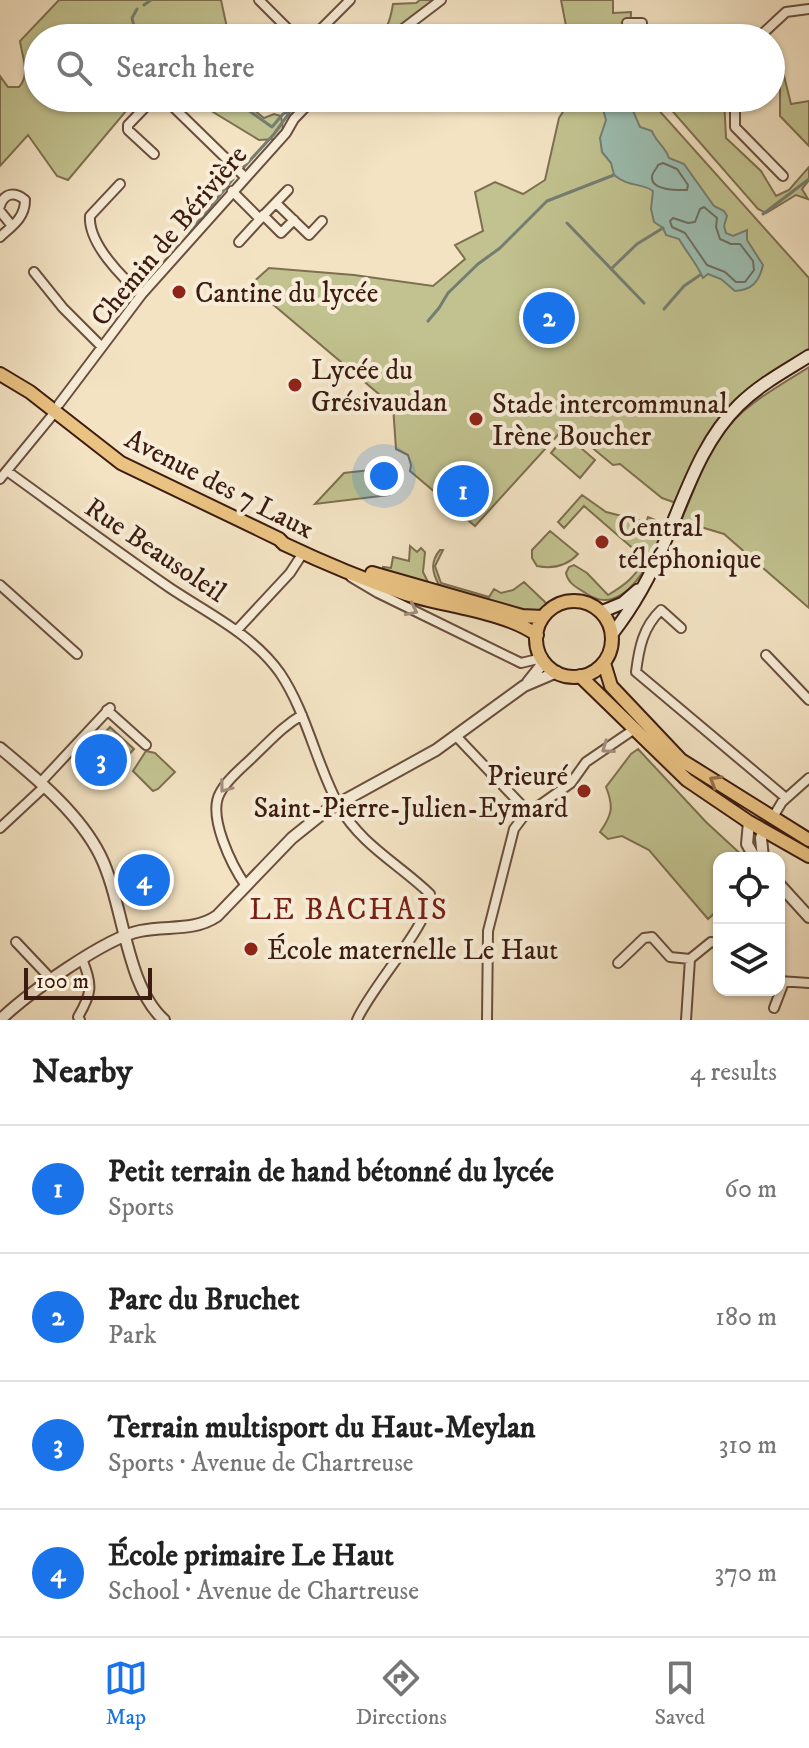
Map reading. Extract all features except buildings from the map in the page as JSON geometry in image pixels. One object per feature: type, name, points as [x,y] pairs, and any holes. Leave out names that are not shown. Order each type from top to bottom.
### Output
[{"type":"main road","points":[[612,634],[629,613],[645,584],[692,478],[717,431],[753,394],[809,356]]},
{"type":"main road","name":"Avenue des 7 Laux","points":[[0,374],[57,408],[121,463],[303,553],[406,594],[517,623],[537,635]]},
{"type":"main road","points":[[279,539],[401,582],[522,616],[543,617]]},
{"type":"main road","points":[[601,612],[623,603],[645,584]]},
{"type":"main road","points":[[571,601],[584,602],[601,612],[612,634],[611,649],[604,663],[595,671],[580,676],[557,672],[542,658],[537,635],[543,617],[552,608],[571,601]]},
{"type":"main road","points":[[604,663],[611,686],[681,760],[809,840]]},
{"type":"main road","points":[[580,676],[687,780],[763,831],[809,856]]},
{"type":"main road","points":[[749,822],[769,814]]},
{"type":"main road","points":[[763,831],[769,814]]},
{"type":"street","points":[[259,0],[283,24]]},
{"type":"street","points":[[327,24],[350,0]]},
{"type":"street","points":[[409,24],[441,0]]},
{"type":"street","points":[[773,24],[786,12],[809,9]]},
{"type":"street","points":[[627,23],[642,24]]},
{"type":"street","points":[[141,112],[128,125],[128,130],[154,154]]},
{"type":"street","points":[[178,112],[245,177]]},
{"type":"street","name":"Chemin de Bérivière","points":[[4,475],[142,294],[286,133],[301,112]]},
{"type":"street","points":[[735,112],[735,127],[783,176]]},
{"type":"street","points":[[120,184],[90,216],[89,221],[101,248],[120,275],[142,294]]},
{"type":"street","points":[[239,242],[288,190]]},
{"type":"street","points":[[232,191],[281,233],[294,220]]},
{"type":"street","points":[[0,237],[12,226],[25,211],[25,200],[9,194],[2,200],[0,209],[12,226]]},
{"type":"street","points":[[276,203],[309,235],[322,221]]},
{"type":"street","points":[[34,272],[63,308],[102,347]]},
{"type":"street","name":"Rue Beausoleil","points":[[4,475],[237,630],[290,573],[303,553]]},
{"type":"street","name":"Avenue des 7 Laux","points":[[345,571],[367,587],[521,663]]},
{"type":"street","points":[[0,585],[77,654]]},
{"type":"street","points":[[681,628],[661,610],[646,628],[636,672],[784,800]]},
{"type":"street","points":[[237,630],[280,673],[302,715],[338,804],[353,827],[383,857],[430,894],[430,905],[423,920],[368,996],[357,1020]]},
{"type":"street","points":[[766,655],[809,700]]},
{"type":"street","points":[[542,658],[540,667],[524,686],[525,671],[521,663],[542,658]]},
{"type":"street","points":[[0,1020],[97,949],[139,931],[189,927],[207,922],[292,838],[338,804],[436,750],[524,686],[557,672]]},
{"type":"street","points":[[0,828],[108,709],[146,745]]},
{"type":"street","points":[[246,886],[237,874],[219,827],[216,802],[223,787],[288,723],[302,715]]},
{"type":"street","points":[[487,1020],[488,931],[514,829],[529,813],[571,783],[586,762],[636,728]]},
{"type":"street","points":[[456,736],[529,813]]},
{"type":"street","points":[[0,748],[72,816],[100,856],[147,1000],[164,1020]]},
{"type":"street","points":[[769,814],[809,778]]},
{"type":"street","points":[[749,822],[747,844],[752,852]]},
{"type":"street","points":[[762,852],[763,831]]},
{"type":"street","points":[[785,891],[809,917]]},
{"type":"street","points":[[618,963],[644,938],[652,937],[670,957],[690,959],[713,942]]},
{"type":"street","points":[[16,942],[52,980]]},
{"type":"street","points":[[80,1020],[78,1017],[89,998],[91,984],[82,959]]},
{"type":"street","points":[[686,1020],[690,959]]},
{"type":"street","points":[[785,981],[809,983]]},
{"type":"street","points":[[774,1008],[777,996]]},
{"type":"green space","points":[[59,0],[221,0],[226,23],[226,24],[36,24]]},
{"type":"green space","points":[[420,0],[438,0],[406,24],[388,24],[393,4]]},
{"type":"green space","points":[[561,0],[613,0],[613,13],[631,12],[631,24],[566,24]]},
{"type":"green space","points":[[24,37],[24,60],[20,41]]},
{"type":"green space","points":[[0,76],[8,87],[19,87],[24,77],[24,112],[125,112],[68,180],[57,176],[28,135],[0,166]]},
{"type":"green space","points":[[785,80],[791,104],[809,101],[809,146],[780,116],[780,112],[785,112]]},
{"type":"green space","points":[[213,112],[256,112],[264,118],[274,114],[281,116],[283,129],[276,139],[259,140]]},
{"type":"green space","points":[[563,112],[661,112],[809,278],[809,350],[753,387],[676,503],[662,498],[620,464],[613,465],[566,426],[475,526],[410,471],[408,455],[396,449],[393,406],[250,285],[269,268],[433,286],[465,259],[455,245],[483,231],[475,192],[495,182],[523,194],[545,180]]},
{"type":"green space","points":[[673,112],[725,112],[726,138],[761,171],[776,196],[789,190],[809,167],[809,180],[802,189],[808,199],[796,195],[766,213],[758,209]]},
{"type":"green space","points":[[809,367],[809,608],[724,534],[681,521],[709,456],[729,425],[761,397]]},
{"type":"green space","points":[[566,435],[595,460],[580,478],[551,453]]},
{"type":"green space","points":[[379,469],[398,488],[389,495],[315,504],[344,473]]},
{"type":"green space","points":[[582,495],[606,512],[646,522],[648,517],[665,524],[647,566],[626,591],[614,598],[601,600],[577,588],[567,577],[569,567],[574,565],[587,573],[608,595],[630,580],[644,558],[584,506],[564,528],[558,522]]},
{"type":"green space","points":[[550,531],[578,554],[559,566],[537,566],[532,550]]},
{"type":"green space","points":[[410,546],[417,552],[421,548],[425,552],[423,572],[430,586],[383,571],[383,567],[391,568],[393,557],[409,561]]},
{"type":"green space","points":[[440,550],[443,550],[435,566],[441,583],[489,597],[494,589],[501,593],[513,590],[524,582],[547,604],[535,613],[527,613],[439,585],[433,567]]},
{"type":"green space","points":[[110,727],[134,749],[99,787],[75,765]]},
{"type":"green space","points":[[638,749],[738,852],[713,852],[713,914],[708,919],[649,850],[622,836],[608,839],[600,832],[610,811],[606,787]]},
{"type":"green space","points":[[146,751],[155,753],[175,772],[153,791],[133,771]]},
{"type":"water","points":[[604,112],[633,112],[640,127],[652,131],[669,158],[684,164],[714,206],[724,211],[727,216],[724,226],[726,233],[733,236],[747,230],[747,240],[763,265],[757,280],[750,287],[735,291],[721,279],[708,274],[703,278],[679,239],[666,235],[663,228],[654,222],[651,209],[653,191],[614,175],[611,163],[602,152],[600,138],[606,120]]},
{"type":"waterway","points":[[144,5],[151,0]]},
{"type":"waterway","points":[[134,24],[132,18],[137,9]]},
{"type":"waterway","points":[[251,112],[272,127],[287,112]]},
{"type":"waterway","points":[[243,168],[290,112]]},
{"type":"waterway","points":[[428,321],[448,293],[500,248],[547,201],[614,175]]},
{"type":"waterway","points":[[189,233],[233,179]]},
{"type":"waterway","points":[[763,214],[809,179]]},
{"type":"waterway","points":[[567,223],[644,303]]},
{"type":"waterway","points":[[611,269],[637,244],[663,228]]},
{"type":"waterway","points":[[153,275],[167,259]]},
{"type":"waterway","points":[[664,309],[684,286],[700,275]]},
{"type":"place","name":"Cantine du lycée","points":[[179,292]]},
{"type":"place","name":"Parc du Bruchet","points":[[549,318]]},
{"type":"place","name":"Lycée du Grésivaudan","points":[[295,385]]},
{"type":"place","name":"Stade intercommunal Irène Boucher","points":[[476,419]]},
{"type":"place","name":"Petit terrain de hand bétonné du lycée","points":[[463,491]]},
{"type":"place","name":"Central téléphonique","points":[[602,542]]},
{"type":"place","name":"Terrain multisport du Haut-Meylan","points":[[101,760]]},
{"type":"place","name":"Prieuré Saint-Pierre-Julien-Eymard","points":[[584,791]]},
{"type":"place","name":"École primaire Le Haut","points":[[144,880]]},
{"type":"place","name":"École maternelle Le Haut","points":[[251,949]]},
{"type":"district","name":"LE BACHAIS","points":[[349,909]]}]
